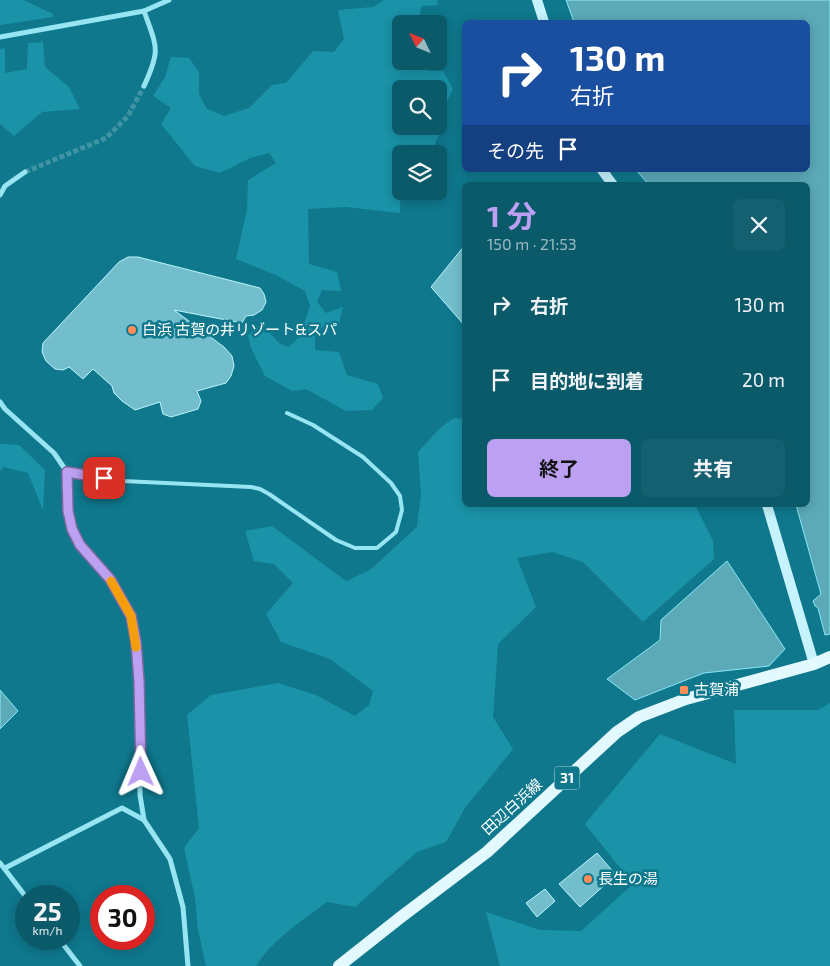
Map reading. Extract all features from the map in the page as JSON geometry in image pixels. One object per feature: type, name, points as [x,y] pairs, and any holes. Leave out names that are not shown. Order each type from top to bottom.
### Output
[{"type":"main road","name":"田辺白浜線","points":[[339,966],[487,852],[617,732],[639,717],[686,699],[814,664],[830,657]]},
{"type":"street","points":[[0,37],[144,11],[169,0]]},
{"type":"street","points":[[537,0],[543,20]]},
{"type":"street","points":[[144,11],[157,46],[155,64],[144,86]]},
{"type":"street","points":[[0,195],[5,186],[25,172]]},
{"type":"street","points":[[0,402],[5,409],[54,453],[67,472],[68,511],[72,529],[80,545],[110,579],[131,616],[136,642],[139,681],[140,795],[144,820],[170,859],[184,907],[188,966]]},
{"type":"street","points":[[768,507],[814,664]]},
{"type":"street","points":[[5,868],[122,808],[144,820]]},
{"type":"street","points":[[0,863],[17,885]]},
{"type":"street","points":[[68,950],[80,966]]},
{"type":"lane","points":[[67,472],[123,481],[260,489],[336,540],[355,548],[377,548],[396,532],[402,510],[400,496],[391,483],[362,457],[313,425],[288,413]]},
{"type":"shaded area","points":[[0,0],[24,0],[53,14],[53,17],[0,25]]},
{"type":"shaded area","points":[[384,0],[437,0],[438,5],[421,6],[420,15],[392,15],[392,70],[443,71],[453,89],[447,102],[447,80],[392,80],[392,135],[439,135],[434,145],[392,145],[392,200],[400,200],[400,213],[346,207],[308,209],[309,264],[337,272],[341,291],[322,290],[317,302],[326,313],[343,307],[338,328],[326,324],[315,334],[315,350],[339,352],[347,375],[378,384],[383,398],[372,410],[346,411],[306,389],[292,391],[265,376],[251,348],[248,335],[256,330],[270,333],[280,344],[289,347],[300,336],[310,306],[305,291],[276,275],[236,259],[247,210],[248,180],[276,163],[269,153],[250,158],[220,173],[195,166],[161,124],[171,108],[153,96],[165,77],[171,57],[189,58],[199,72],[199,94],[207,109],[224,116],[249,108],[272,85],[286,83],[313,51],[334,52],[344,39],[338,10],[373,7]]},
{"type":"shaded area","points":[[566,0],[830,0],[830,634],[825,635],[818,608],[813,601],[821,594],[797,507],[810,507],[810,182],[646,182],[638,172],[810,172],[810,20],[573,20]]},
{"type":"shaded area","points":[[43,42],[45,67],[69,87],[80,109],[42,112],[14,136],[0,124],[0,49],[5,48],[5,73],[27,69],[28,43]]},
{"type":"shaded area","points":[[454,418],[462,419],[462,507],[696,507],[713,541],[714,559],[643,622],[583,562],[553,552],[517,558],[536,607],[498,644],[493,717],[513,749],[465,808],[446,842],[417,852],[355,907],[327,902],[280,938],[256,966],[206,966],[198,930],[195,898],[184,848],[199,828],[187,715],[211,695],[278,683],[316,695],[355,716],[369,705],[373,691],[330,659],[281,642],[266,614],[293,583],[274,564],[254,561],[245,531],[272,526],[346,581],[370,570],[417,527],[421,494],[418,452],[440,428]]},
{"type":"shaded area","points":[[0,444],[19,445],[45,470],[43,510],[28,473],[4,467],[0,471]]},
{"type":"shaded area","points":[[727,561],[785,649],[769,666],[704,673],[635,700],[607,679],[660,640],[661,620]]},
{"type":"shaded area","points":[[0,690],[18,711],[0,729]]},
{"type":"shaded area","points":[[830,703],[830,966],[500,966],[486,912],[540,930],[581,931],[633,884],[585,824],[660,734],[736,764],[734,710],[818,710]]},
{"type":"building","points":[[462,249],[462,323],[431,287]]},
{"type":"building","name":"白浜 古賀の井リゾート&スパ","points":[[128,257],[138,257],[260,288],[264,294],[266,302],[262,310],[254,315],[246,316],[242,323],[174,310],[224,347],[232,356],[234,366],[231,376],[226,383],[197,391],[201,401],[198,409],[171,417],[163,414],[160,402],[135,410],[122,401],[114,393],[112,386],[93,369],[83,379],[69,367],[63,370],[55,369],[46,361],[42,352],[43,343],[119,262]]},
{"type":"building","name":"長生の湯","points":[[597,853],[616,875],[580,907],[559,884]]},
{"type":"building","points":[[545,889],[555,901],[537,917],[526,903]]},
{"type":"tunnel","points":[[25,172],[106,138],[128,116],[144,86]]},
{"type":"slow traffic","points":[[111,581],[131,616],[136,647]]},
{"type":"place","name":"白浜 古賀の井リゾート&スパ","points":[[132,330]]},
{"type":"place","name":"古賀浦","points":[[684,690]]},
{"type":"place","name":"長生の湯","points":[[588,879]]},
{"type":"route","points":[[104,478],[67,472],[68,511],[72,529],[80,545],[110,579],[131,616],[136,642],[139,681],[141,772]]}]
